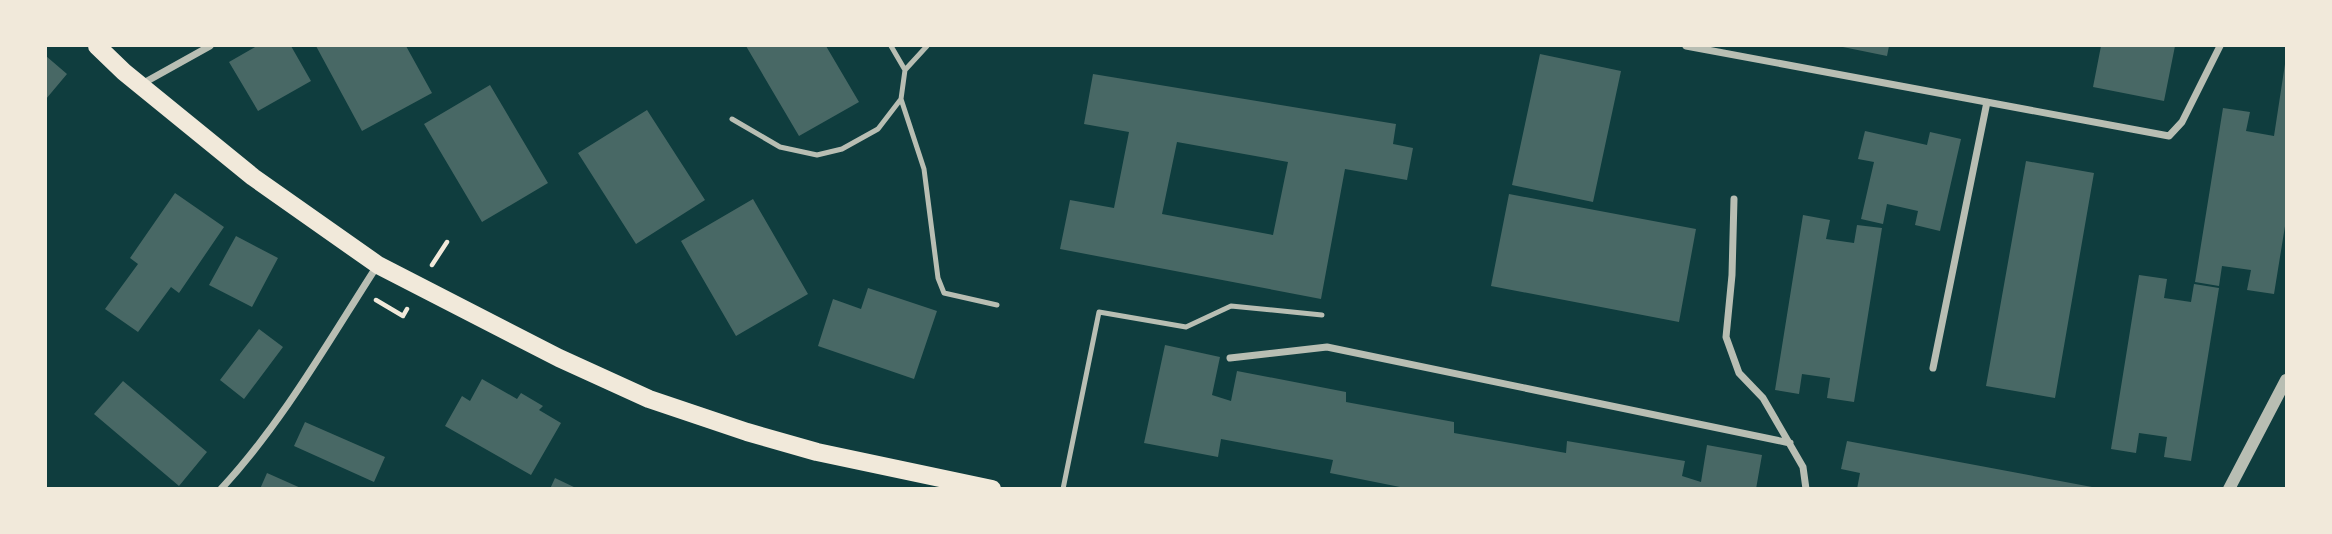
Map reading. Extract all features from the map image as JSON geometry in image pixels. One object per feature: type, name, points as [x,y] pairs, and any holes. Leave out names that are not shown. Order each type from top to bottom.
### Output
[{"type":"main road","points":[[97,46],[139,86],[253,177],[378,265],[559,358],[649,399],[747,432],[817,452],[992,488]]},
{"type":"street","points":[[139,86],[210,46]]},
{"type":"street","points":[[1686,46],[2169,136],[2182,122],[2220,46]]},
{"type":"street","points":[[1933,368],[1987,102]]},
{"type":"street","points":[[1734,199],[1726,337],[1739,373],[1763,398],[1803,467],[1806,488]]},
{"type":"street","points":[[221,488],[244,464],[303,383],[378,265]]},
{"type":"street","points":[[1230,358],[1327,347],[1790,443]]},
{"type":"street","points":[[2230,488],[2287,380]]},
{"type":"lane","points":[[891,46],[905,70]]},
{"type":"lane","points":[[927,46],[905,70],[901,99],[924,169],[938,278],[944,293],[997,305]]},
{"type":"lane","points":[[732,119],[780,148],[817,155],[842,149],[878,129],[901,99]]},
{"type":"lane","points":[[1063,488],[1099,312],[1186,327],[1231,306],[1322,315]]},
{"type":"building","points":[[257,46],[291,46],[311,81],[258,111],[229,62]]},
{"type":"building","points":[[316,46],[406,46],[432,93],[362,131]]},
{"type":"building","points":[[746,46],[826,46],[859,102],[799,136]]},
{"type":"building","points":[[1838,46],[1889,46],[1887,56]]},
{"type":"building","points":[[2101,46],[2175,46],[2164,101],[2093,87]]},
{"type":"building","points":[[1540,54],[1621,71],[1593,202],[1512,185]]},
{"type":"building","points":[[46,56],[67,74],[46,99]]},
{"type":"building","points":[[2285,64],[2286,220],[2274,294],[2247,290],[2251,270],[2222,266],[2219,286],[2195,282],[2223,108],[2250,112],[2246,131],[2274,136]]},
{"type":"building","points":[[1093,74],[1396,124],[1393,144],[1413,148],[1407,180],[1345,169],[1321,299],[1060,249],[1070,200],[1114,208],[1129,132],[1084,124]],"holes":[[[1177,142],[1288,162],[1273,235],[1162,214]]]},
{"type":"building","points":[[490,85],[548,183],[482,222],[424,124]]},
{"type":"building","points":[[647,110],[705,200],[636,244],[578,153]]},
{"type":"building","points":[[1865,131],[1927,145],[1930,132],[1961,139],[1940,231],[1915,225],[1918,211],[1887,204],[1883,224],[1861,219],[1874,162],[1858,159]]},
{"type":"building","points":[[2026,161],[2094,173],[2055,398],[1986,386]]},
{"type":"building","points":[[175,193],[224,227],[179,293],[171,287],[138,332],[105,309],[138,264],[130,258]]},
{"type":"building","points":[[1509,194],[1696,229],[1679,322],[1491,286]]},
{"type":"building","points":[[753,199],[808,294],[736,336],[681,241]]},
{"type":"building","points":[[1803,215],[1830,220],[1826,239],[1854,243],[1857,225],[1882,228],[1854,402],[1827,398],[1830,378],[1802,374],[1799,394],[1775,390]]},
{"type":"building","points":[[236,236],[278,258],[252,307],[209,285]]},
{"type":"building","points":[[2139,275],[2167,279],[2164,298],[2191,302],[2194,284],[2219,288],[2191,461],[2164,457],[2167,437],[2139,433],[2136,453],[2111,449]]},
{"type":"building","points":[[868,288],[937,311],[914,379],[818,346],[833,299],[861,309]]},
{"type":"building","points":[[259,329],[283,347],[244,399],[220,380]]},
{"type":"building","points":[[1165,345],[1220,357],[1212,395],[1231,401],[1237,371],[1346,392],[1346,402],[1454,422],[1454,433],[1566,453],[1567,441],[1685,461],[1682,476],[1701,482],[1707,445],[1762,455],[1756,489],[1410,489],[1330,473],[1333,460],[1221,439],[1218,457],[1144,443]]},
{"type":"building","points":[[482,379],[517,399],[521,393],[543,406],[539,410],[561,423],[531,475],[445,426],[462,396],[470,401]]},
{"type":"building","points":[[123,381],[207,452],[179,486],[94,414]]},
{"type":"building","points":[[305,422],[385,457],[374,482],[294,446]]},
{"type":"building","points":[[1847,441],[2092,489],[1857,489],[1860,473],[1841,469]]},
{"type":"building","points":[[267,473],[303,489],[260,489]]},
{"type":"building","points":[[555,478],[578,489],[550,489]]}]
